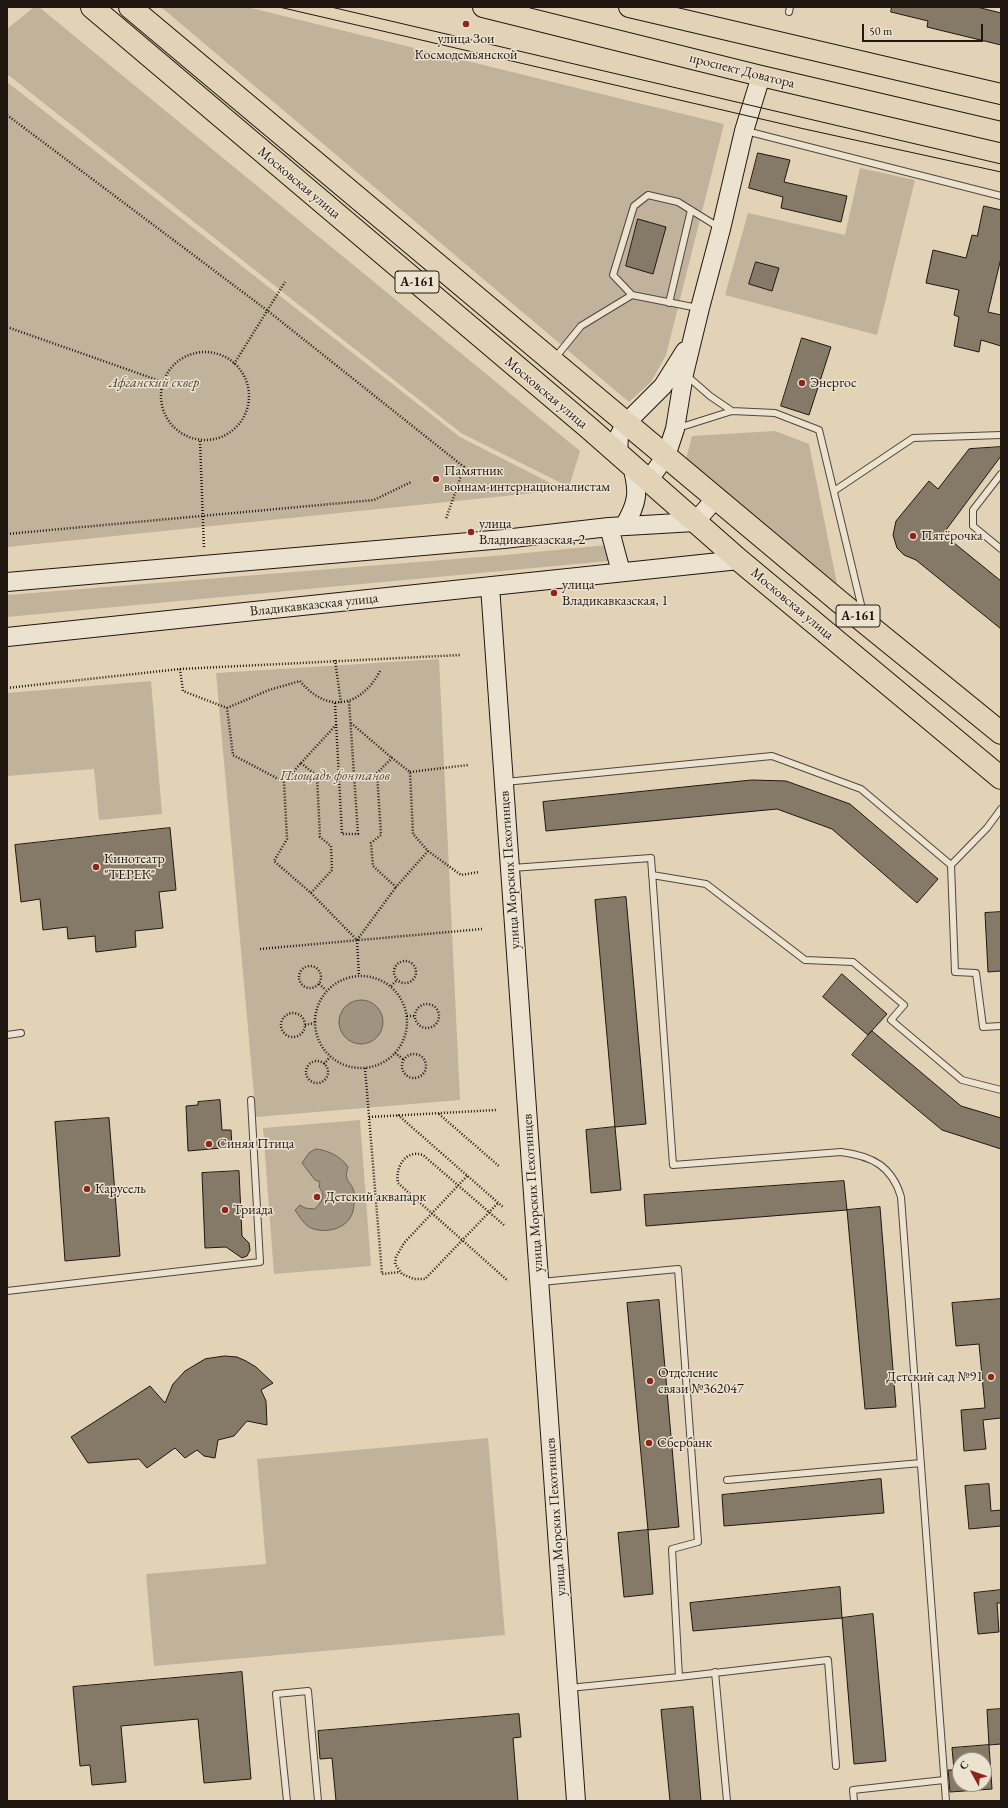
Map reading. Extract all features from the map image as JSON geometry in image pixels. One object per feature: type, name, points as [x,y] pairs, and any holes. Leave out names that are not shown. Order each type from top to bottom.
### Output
[{"type":"highway","name":"Московская улица","points":[[92,7],[625,460],[739,560],[1001,778]]},
{"type":"highway","name":"Московская улица","points":[[130,7],[392,225],[552,362],[1001,733]]},
{"type":"main road","name":"проспект Доватора","points":[[483,7],[760,76],[1001,132]]},
{"type":"main road","points":[[629,7],[1001,94]]},
{"type":"street","points":[[648,481],[666,456],[675,430],[684,374],[692,340],[721,229],[744,131],[760,76]]},
{"type":"street","points":[[616,527],[632,513],[637,494],[637,486],[625,460],[619,436],[626,423],[663,386],[692,340]]},
{"type":"street","points":[[7,582],[504,539],[616,527],[695,522],[716,498]]},
{"type":"street","points":[[616,527],[621,572]]},
{"type":"street","name":"Владикавказская улица","points":[[7,637],[739,560]]},
{"type":"street","name":"улица Морских Пехотинцев","points":[[490,586],[576,1801]]},
{"type":"lane","points":[[744,131],[1001,196]]},
{"type":"lane","points":[[700,308],[632,295],[613,275],[634,206],[648,195],[678,202],[721,229]]},
{"type":"lane","points":[[669,303],[691,210]]},
{"type":"lane","points":[[552,362],[581,326],[632,295]]},
{"type":"lane","points":[[684,374],[710,396],[732,411]]},
{"type":"lane","points":[[675,430],[732,411],[775,413],[819,430],[866,623]]},
{"type":"lane","points":[[834,491],[913,438],[1001,435]]},
{"type":"lane","points":[[1001,474],[973,510],[973,526],[1001,548]]},
{"type":"lane","points":[[504,782],[772,756],[861,789],[951,865]]},
{"type":"lane","points":[[1001,809],[987,828],[951,865],[955,972],[976,973],[983,1027],[1001,1026]]},
{"type":"lane","points":[[510,868],[651,858],[673,1166],[841,1152],[857,1154],[876,1162],[889,1172],[897,1184],[901,1197],[946,1801]]},
{"type":"lane","points":[[652,874],[706,884],[804,960],[853,962],[904,1005],[891,1020],[962,1080],[1001,1090]]},
{"type":"lane","points":[[7,1035],[21,1033]]},
{"type":"lane","points":[[7,1291],[260,1262],[251,1100]]},
{"type":"lane","points":[[540,1283],[678,1269],[698,1542],[672,1549],[679,1677]]},
{"type":"lane","points":[[727,1480],[921,1463]]},
{"type":"lane","points":[[568,1688],[828,1660],[836,1766]]},
{"type":"lane","points":[[715,1672],[727,1801]]},
{"type":"lane","points":[[287,1801],[276,1694],[308,1691],[318,1801]]},
{"type":"lane","points":[[854,1801],[853,1790],[944,1780]]},
{"type":"path","points":[[7,115],[268,311],[464,466],[446,519]]},
{"type":"path","points":[[234,364],[285,282]]},
{"type":"path","points":[[7,327],[163,382]]},
{"type":"path","points":[[200,352],[218,354],[239,367],[248,385],[248,408],[238,427],[220,438],[200,441],[178,432],[166,418],[161,404],[160,393],[163,382],[172,367],[184,357],[200,352]]},
{"type":"path","points":[[200,441],[204,549]]},
{"type":"path","points":[[7,534],[374,500],[411,482]]},
{"type":"path","points":[[7,688],[180,669],[335,660],[461,655]]},
{"type":"path","points":[[335,660],[341,703]]},
{"type":"path","points":[[180,669],[183,691],[227,708],[269,690],[300,681],[311,693],[321,699],[341,703],[349,701],[366,691],[380,671]]},
{"type":"path","points":[[335,703],[342,834],[358,834],[349,701]]},
{"type":"path","points":[[227,708],[233,755],[284,782]]},
{"type":"path","points":[[351,723],[410,772],[468,765]]},
{"type":"path","points":[[336,725],[284,782],[287,839],[274,861],[311,893],[357,940]]},
{"type":"path","points":[[392,758],[377,773],[381,835],[371,843],[373,866],[396,887]]},
{"type":"path","points":[[301,763],[317,776],[320,837],[331,846],[332,870],[311,893]]},
{"type":"path","points":[[410,772],[413,834],[428,850],[461,875],[479,872]]},
{"type":"path","points":[[359,976],[357,940],[396,887],[428,850]]},
{"type":"path","points":[[260,949],[482,929]]},
{"type":"path","points":[[405,961],[412,964],[416,972],[413,978],[403,983],[397,980],[394,975],[396,965],[405,961]]},
{"type":"path","points":[[308,965],[318,968],[322,977],[319,984],[312,988],[302,985],[299,980],[301,970],[308,965]]},
{"type":"path","points":[[365,975],[376,978],[391,986],[402,999],[407,1016],[407,1029],[404,1040],[395,1053],[386,1061],[365,1068],[348,1067],[335,1061],[323,1050],[316,1036],[314,1023],[318,1002],[326,990],[337,982],[350,976],[365,975]]},
{"type":"path","points":[[391,986],[397,980]]},
{"type":"path","points":[[319,984],[326,990]]},
{"type":"path","points":[[427,1005],[435,1008],[439,1016],[436,1024],[429,1028],[425,1028],[418,1024],[416,1016],[418,1010],[427,1005]]},
{"type":"path","points":[[293,1013],[300,1016],[305,1025],[303,1033],[295,1037],[288,1036],[281,1027],[283,1018],[293,1013]]},
{"type":"path","points":[[407,1016],[416,1016]]},
{"type":"path","points":[[305,1025],[314,1023]]},
{"type":"path","points":[[395,1053],[403,1059]]},
{"type":"path","points":[[411,1054],[422,1057],[426,1066],[423,1074],[415,1078],[408,1078],[405,1076],[402,1070],[403,1059],[411,1054]]},
{"type":"path","points":[[324,1064],[330,1056]]},
{"type":"path","points":[[315,1061],[324,1064],[328,1072],[325,1079],[318,1083],[309,1080],[306,1075],[308,1066],[315,1061]]},
{"type":"path","points":[[365,1068],[382,1274],[400,1272]]},
{"type":"path","points":[[369,1117],[496,1110]]},
{"type":"path","points":[[438,1113],[500,1168]]},
{"type":"path","points":[[398,1115],[503,1207]]},
{"type":"path","points":[[504,1225],[423,1155],[418,1154],[407,1156],[400,1165],[396,1174],[398,1183],[508,1281]]},
{"type":"path","points":[[467,1176],[404,1243],[396,1257],[395,1264],[400,1272],[414,1279],[425,1279],[498,1203]]},
{"type":"green space","points":[[34,7],[39,7],[580,451],[569,487],[461,433],[7,74],[7,29]]},
{"type":"green space","points":[[161,7],[247,7],[724,124],[666,355],[651,382],[629,402]]},
{"type":"green space","name":"Афганский сквер","points":[[7,82],[460,437],[564,490],[7,547]]},
{"type":"green space","points":[[860,168],[915,180],[877,335],[725,295],[748,213],[845,235]]},
{"type":"green space","points":[[775,431],[809,444],[837,584],[686,459],[692,436]]},
{"type":"green space","points":[[607,545],[609,561],[7,617],[7,595],[505,555]]},
{"type":"green space","name":"Площадь фонтанов","points":[[439,659],[460,1100],[256,1117],[216,673]]},
{"type":"green space","points":[[151,681],[162,814],[99,820],[94,769],[7,776],[7,693]]},
{"type":"green space","name":"Детский аквапарк","points":[[360,1120],[371,1266],[274,1274],[263,1128]]},
{"type":"green space","points":[[488,1438],[505,1635],[154,1666],[146,1574],[266,1564],[257,1459]]},
{"type":"shaded area","points":[[357,1000],[365,1000],[370,1001],[377,1006],[382,1013],[382,1031],[377,1038],[370,1043],[357,1044],[349,1041],[342,1034],[339,1026],[339,1018],[342,1010],[349,1003]]},
{"type":"shaded area","points":[[316,1149],[334,1154],[345,1163],[348,1167],[346,1176],[354,1192],[354,1206],[351,1217],[347,1222],[335,1229],[322,1230],[309,1227],[295,1210],[300,1205],[305,1208],[314,1209],[321,1202],[323,1196],[319,1187],[320,1182],[315,1180],[302,1163],[309,1153]]},
{"type":"building","points":[[892,7],[977,7],[1001,13],[1001,45],[927,27],[928,21],[891,12]]},
{"type":"building","points":[[758,153],[790,160],[784,182],[847,196],[841,222],[781,208],[783,197],[749,188]]},
{"type":"building","points":[[984,206],[1001,210],[1001,258],[988,312],[1001,315],[1001,346],[981,340],[979,352],[954,346],[959,317],[954,315],[959,290],[926,283],[933,250],[966,258],[972,235],[977,236]]},
{"type":"building","points":[[638,219],[666,227],[653,274],[626,266]]},
{"type":"building","points":[[756,262],[779,268],[772,291],[749,284]]},
{"type":"building","points":[[802,338],[831,347],[809,415],[781,406]]},
{"type":"building","points":[[1001,447],[1001,456],[943,534],[1001,581],[1001,629],[916,560],[904,555],[897,548],[893,535],[896,521],[929,481],[938,489],[969,449]]},
{"type":"building","points":[[752,780],[786,781],[850,804],[938,879],[917,903],[832,829],[777,809],[546,831],[543,802]]},
{"type":"building","name":"Кинотеатр \"ТЕРЕК\"","points":[[170,828],[176,890],[159,892],[163,928],[135,931],[136,947],[96,952],[95,936],[68,939],[67,927],[43,930],[40,899],[21,902],[15,845]]},
{"type":"building","points":[[626,897],[646,1124],[615,1127],[595,900]]},
{"type":"building","points":[[1001,912],[1001,971],[988,972],[985,913]]},
{"type":"building","points":[[842,974],[887,1014],[868,1035],[823,997]]},
{"type":"building","points":[[872,1031],[961,1106],[1001,1118],[1001,1149],[942,1130],[852,1055]]},
{"type":"building","points":[[220,1100],[222,1130],[231,1130],[232,1147],[188,1151],[186,1106],[198,1105],[198,1102]]},
{"type":"building","name":"Карусель","points":[[109,1118],[120,1256],[65,1261],[55,1122]]},
{"type":"building","points":[[615,1127],[621,1190],[591,1193],[586,1130]]},
{"type":"building","points":[[239,1171],[242,1236],[249,1243],[250,1250],[247,1256],[242,1258],[226,1247],[205,1248],[202,1173]]},
{"type":"building","points":[[844,1181],[847,1210],[646,1226],[644,1195]]},
{"type":"building","points":[[880,1207],[896,1407],[865,1409],[847,1210]]},
{"type":"building","name":"Детский сад №91","points":[[1001,1299],[1001,1418],[983,1420],[986,1449],[964,1451],[961,1410],[985,1408],[979,1344],[956,1346],[952,1303]]},
{"type":"building","points":[[659,1300],[679,1527],[648,1530],[627,1303]]},
{"type":"building","points":[[225,1356],[237,1357],[246,1361],[256,1367],[273,1383],[261,1390],[266,1401],[267,1425],[247,1421],[234,1436],[218,1440],[215,1458],[204,1456],[197,1450],[185,1458],[175,1448],[147,1468],[139,1459],[88,1463],[71,1437],[150,1386],[165,1403],[173,1384],[185,1371],[205,1359]]},
{"type":"building","points":[[881,1479],[884,1513],[724,1526],[722,1495]]},
{"type":"building","points":[[989,1484],[991,1511],[1001,1510],[1001,1526],[969,1529],[965,1486]]},
{"type":"building","points":[[648,1530],[653,1594],[624,1597],[618,1533]]},
{"type":"building","points":[[840,1587],[842,1618],[693,1631],[690,1603]]},
{"type":"building","points":[[1001,1590],[1001,1603],[997,1603],[999,1632],[978,1634],[974,1593]]},
{"type":"building","points":[[873,1614],[886,1761],[854,1764],[842,1618]]},
{"type":"building","points":[[242,1672],[251,1779],[204,1783],[198,1719],[121,1726],[126,1782],[92,1785],[90,1765],[80,1766],[73,1687]]},
{"type":"building","points":[[693,1707],[701,1801],[670,1801],[661,1710]]},
{"type":"building","points":[[1001,1709],[1001,1744],[989,1745],[987,1710]]},
{"type":"building","points":[[519,1714],[521,1737],[513,1738],[518,1801],[336,1801],[332,1758],[320,1759],[318,1731]]},
{"type":"building","points":[[989,1745],[989,1752],[952,1752],[952,1748]]},
{"type":"building","points":[[948,1770],[952,1770],[952,1792],[950,1792]]},
{"type":"tram line","points":[[279,7],[800,128],[1001,172]]},
{"type":"tram line","points":[[331,7],[1001,164]]},
{"type":"place","name":"улица Зои Космодемьянской","points":[[466,24]]},
{"type":"place","name":"Энергос","points":[[802,383]]},
{"type":"place","name":"Памятник воинам-интернационалистам","points":[[436,479]]},
{"type":"place","name":"улица Владикавказская, 2","points":[[471,532]]},
{"type":"place","name":"Пятёрочка","points":[[913,536]]},
{"type":"place","name":"улица Владикавказская, 1","points":[[554,593]]},
{"type":"place","name":"Кинотеатр \"ТЕРЕК\"","points":[[96,867]]},
{"type":"place","name":"Синяя Птица","points":[[209,1144]]},
{"type":"place","name":"Карусель","points":[[87,1189]]},
{"type":"place","name":"Детский аквапарк","points":[[317,1197]]},
{"type":"place","name":"Триада","points":[[225,1210]]},
{"type":"place","name":"Детский сад №91","points":[[991,1377]]},
{"type":"place","name":"Отделение связи №362047","points":[[650,1381]]},
{"type":"place","name":"Сбербанк","points":[[649,1443]]}]
